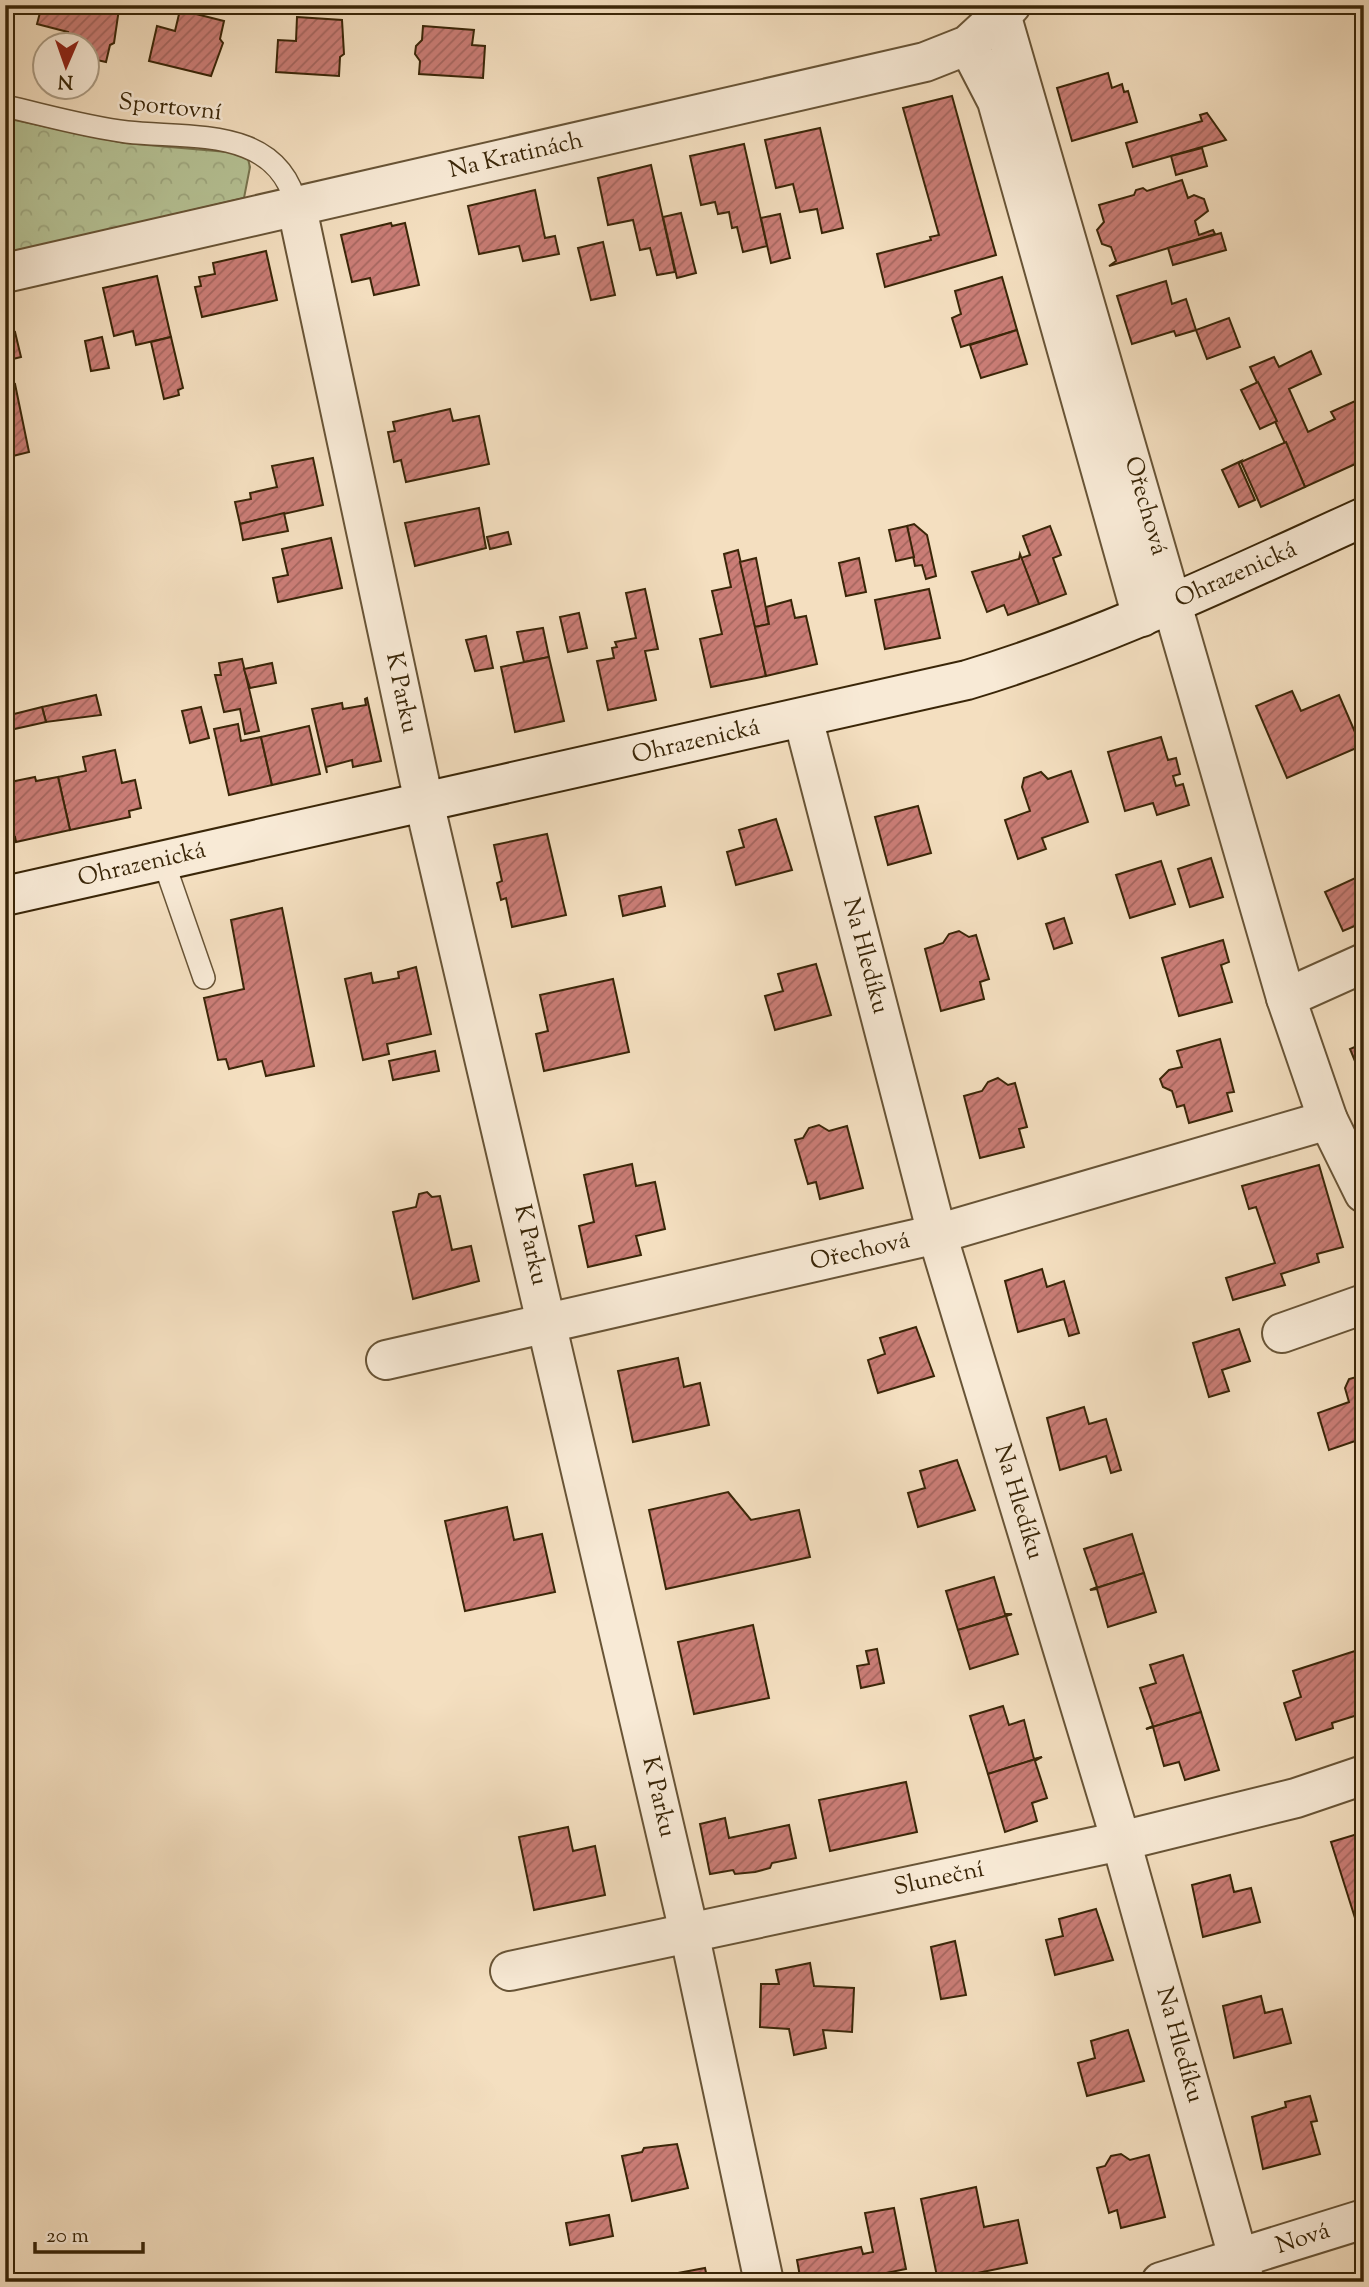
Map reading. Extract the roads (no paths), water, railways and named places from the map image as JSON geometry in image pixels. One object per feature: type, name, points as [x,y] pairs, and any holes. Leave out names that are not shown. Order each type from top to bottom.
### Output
[{"type":"street","name":"Na Kratinách","points":[[5,273],[925,62],[968,44],[1006,10]]},
{"type":"street","name":"Ořechová","points":[[1006,10],[1158,610]]},
{"type":"street","name":"Ořechová","points":[[968,44],[997,101],[1158,610],[1328,1120],[1364,1193]]},
{"type":"street","name":"K Parku","points":[[297,208],[424,802],[549,1325],[689,1932],[764,2282]]},
{"type":"street","name":"Ohrazenická","points":[[5,896],[967,680],[1028,662],[1158,610],[1364,517]]},
{"type":"street","name":"Na Hledíku","points":[[803,718],[937,1234],[1121,1841],[1242,2270]]},
{"type":"street","points":[[1286,998],[1364,962]]},
{"type":"street","name":"Ořechová","points":[[386,1360],[549,1325],[937,1234],[1328,1120]]},
{"type":"street","points":[[1282,1333],[1364,1304]]},
{"type":"street","name":"Sluneční","points":[[510,1971],[1121,1841],[1296,1798],[1364,1776]]},
{"type":"street","name":"Nová","points":[[1161,2282],[1242,2270],[1364,2219]]},
{"type":"lane","name":"Sportovní","points":[[5,106],[124,131],[228,140],[248,146],[284,172],[292,185],[297,208]]},
{"type":"lane","points":[[163,860],[204,978]]}]
